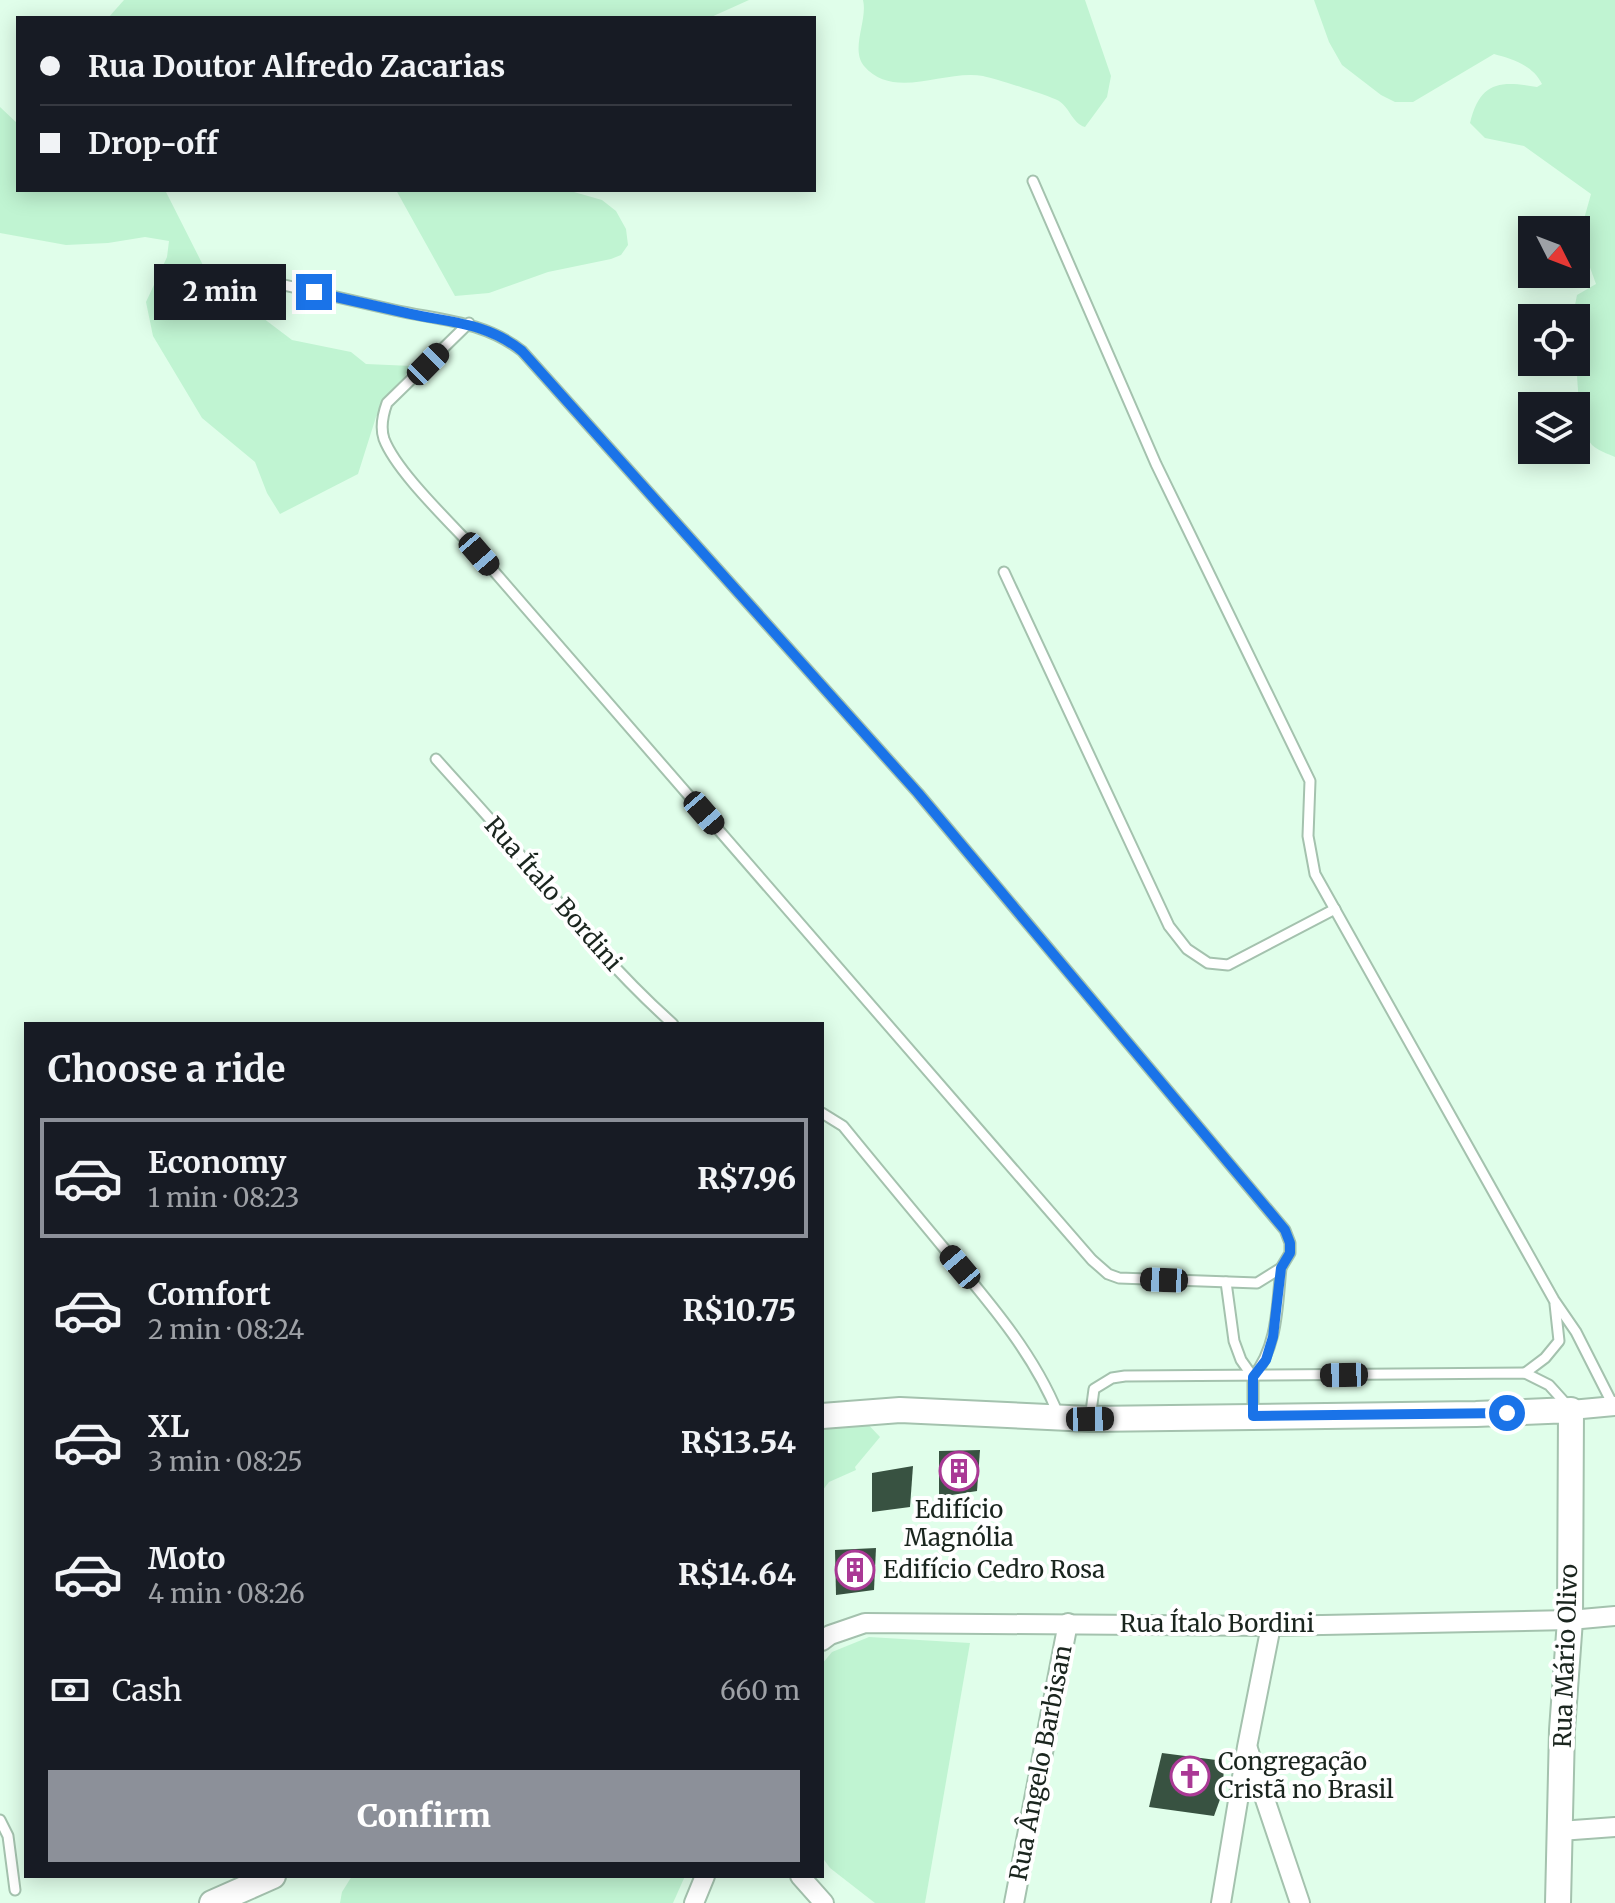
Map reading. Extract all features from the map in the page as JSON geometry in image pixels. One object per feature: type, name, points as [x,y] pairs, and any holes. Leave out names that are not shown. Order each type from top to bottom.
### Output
[{"type":"street","points":[[824,1416],[900,1410],[1090,1419],[1476,1414],[1614,1406]]},
{"type":"street","name":"Rua Mário Olivo","points":[[1558,1903],[1562,1730],[1570,1620],[1571,1410]]},
{"type":"street","name":"Rua Ítalo Bordini","points":[[824,1640],[865,1623],[1271,1626],[1570,1620],[1615,1616]]},
{"type":"street","name":"Rua Ângelo Barbisan","points":[[1014,1903],[1068,1623]]},
{"type":"street","points":[[1221,1903],[1271,1626]]},
{"type":"street","points":[[1247,1747],[1300,1903]]},
{"type":"street","points":[[1560,1831],[1615,1827]]},
{"type":"street","points":[[212,1903],[268,1878]]},
{"type":"street","points":[[694,1903],[704,1878]]},
{"type":"street","points":[[802,1878],[824,1903]]},
{"type":"lane","points":[[1033,181],[1156,464],[1310,781],[1308,836],[1315,874],[1554,1300],[1576,1332],[1614,1406]]},
{"type":"lane","points":[[231,273],[413,315],[469,323],[507,338],[522,351],[918,793],[1285,1230],[1290,1253],[1281,1268],[1273,1337],[1266,1360],[1253,1377]]},
{"type":"lane","points":[[469,323],[387,403],[382,415],[383,437],[397,463],[1092,1260],[1108,1274],[1119,1278],[1257,1283],[1281,1268]]},
{"type":"lane","points":[[1004,572],[1169,926],[1187,949],[1208,963],[1228,965],[1335,909]]},
{"type":"lane","name":"Rua Ítalo Bordini","points":[[436,759],[575,924],[671,1022]]},
{"type":"lane","points":[[824,1114],[843,1126],[979,1291],[1028,1356],[1048,1389],[1059,1417]]},
{"type":"lane","points":[[1226,1282],[1234,1341],[1241,1360],[1253,1377],[1253,1416]]},
{"type":"lane","points":[[1525,1373],[1545,1358],[1559,1341],[1554,1300]]},
{"type":"lane","points":[[1090,1419],[1094,1389],[1112,1378],[1525,1373],[1549,1385],[1571,1410]]},
{"type":"lane","points":[[0,1820],[8,1836],[15,1890]]},
{"type":"green space","points":[[124,0],[749,0],[713,16],[110,16]]},
{"type":"green space","points":[[863,0],[1085,0],[1111,76],[1107,97],[1085,127],[1059,101],[983,76],[953,76],[905,83],[876,76],[860,59]]},
{"type":"green space","points":[[1314,0],[1615,0],[1615,457],[1594,447],[1590,442],[1590,392],[1578,392],[1578,376],[1590,376],[1590,304],[1575,304],[1577,295],[1596,284],[1590,267],[1590,216],[1585,216],[1591,194],[1524,146],[1485,138],[1470,123],[1479,99],[1493,87],[1512,84],[1537,87],[1542,84],[1538,77],[1521,64],[1494,54],[1413,102],[1395,102],[1342,65],[1329,42]]},
{"type":"green space","points":[[0,107],[16,122],[16,192],[166,192],[209,277],[292,340],[351,352],[366,364],[412,366],[376,417],[358,474],[280,514],[267,493],[255,462],[202,418],[153,336],[146,302],[167,257],[169,241],[145,237],[66,245],[0,233]]},
{"type":"green space","points":[[397,192],[574,192],[602,200],[616,211],[626,229],[628,245],[621,255],[611,259],[548,272],[489,293],[455,296]]},
{"type":"green space","points":[[861,1417],[880,1437],[855,1467],[856,1470],[829,1482],[824,1488],[824,1430],[840,1427]]},
{"type":"green space","points":[[869,1637],[970,1643],[925,1903],[875,1903],[830,1868],[824,1860],[824,1662],[832,1652]]},
{"type":"green space","points":[[351,1878],[684,1878],[673,1903],[340,1903],[342,1892]]},
{"type":"building","name":"Edifício Magnólia","points":[[980,1450],[977,1491],[939,1497],[939,1451]]},
{"type":"building","points":[[913,1466],[910,1507],[872,1512],[872,1473]]},
{"type":"building","name":"Edifício Cedro Rosa","points":[[876,1548],[874,1590],[836,1595],[835,1550]]},
{"type":"building","name":"Congregação Cristã no Brasil","points":[[1162,1753],[1224,1761],[1223,1791],[1214,1816],[1149,1807]]},
{"type":"place","name":"Edifício Magnólia","points":[[959,1471]]},
{"type":"place","name":"Edifício Cedro Rosa","points":[[855,1570]]},
{"type":"place","name":"Congregação Cristã no Brasil","points":[[1190,1776]]},
{"type":"route","points":[[314,292],[413,315],[469,323],[507,338],[522,351],[918,793],[1285,1230],[1290,1253],[1281,1268],[1273,1337],[1266,1360],[1253,1377],[1253,1416],[1507,1413]]}]
